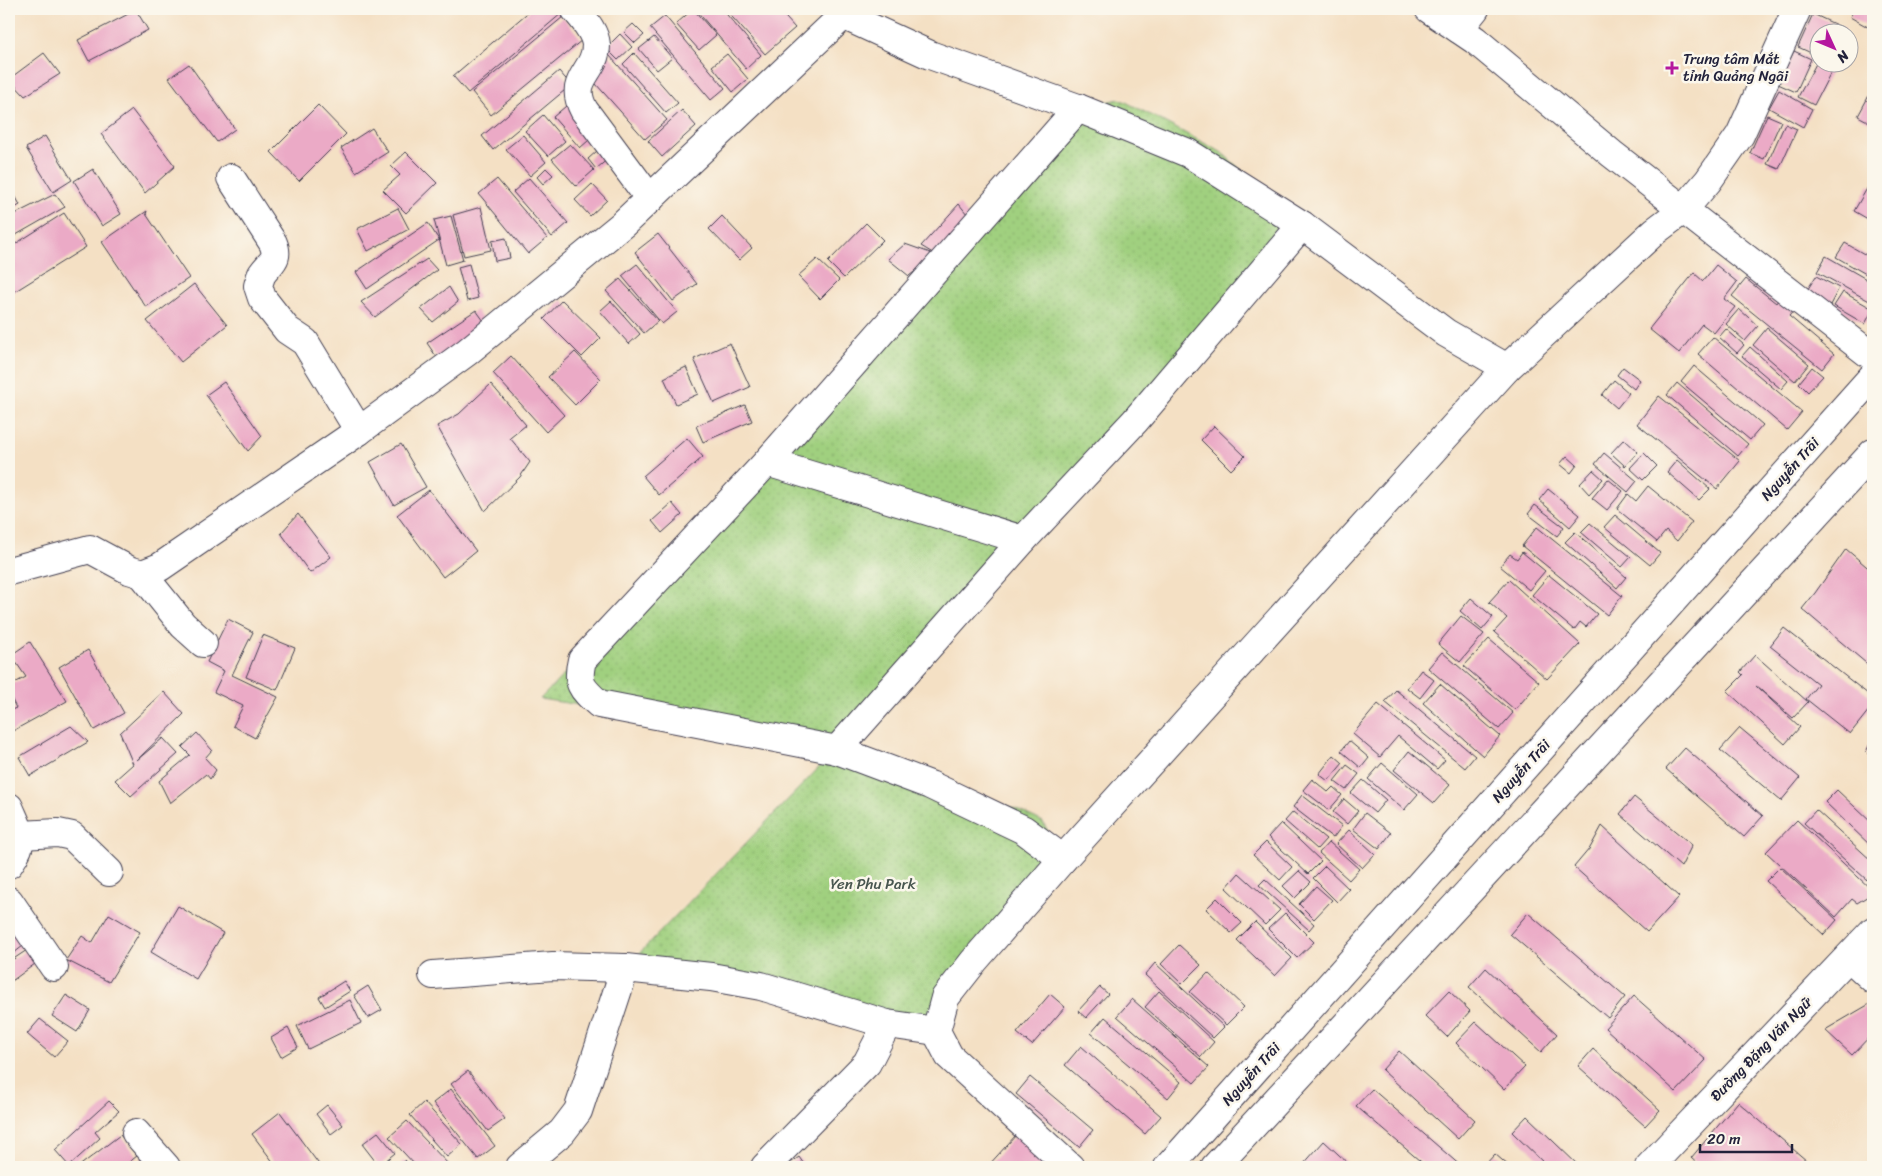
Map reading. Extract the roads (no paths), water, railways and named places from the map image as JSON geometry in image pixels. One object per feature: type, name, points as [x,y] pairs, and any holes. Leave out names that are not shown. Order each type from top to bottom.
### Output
[{"type":"street","points":[[575,9],[592,31],[596,45],[594,57],[578,86],[579,100],[584,110],[650,198]]},
{"type":"street","points":[[1429,9],[1467,19],[1475,40],[1612,154],[1873,357]]},
{"type":"street","points":[[1070,1167],[949,1056],[936,1031],[945,998],[974,961],[1063,859],[1507,368],[1656,231],[1683,210],[1708,181],[1740,135],[1797,9]]},
{"type":"street","points":[[142,574],[160,567],[359,431],[467,352],[624,224],[843,11],[930,55],[1078,108],[1188,152],[1302,225],[1446,333],[1507,368]]},
{"type":"street","points":[[1063,859],[1024,830],[930,785],[837,750],[599,704],[583,689],[578,674],[582,660],[767,462],[1078,108]]},
{"type":"street","points":[[230,178],[274,243],[276,249],[274,261],[263,274],[258,286],[262,298],[287,330],[305,342],[359,431]]},
{"type":"street","points":[[837,750],[1023,540],[1135,421],[1302,225]]},
{"type":"street","name":"Nguyễn Trãi","points":[[1168,1167],[1873,376]]},
{"type":"street","points":[[1215,1167],[1873,453]]},
{"type":"street","points":[[767,462],[1023,540]]},
{"type":"street","points":[[9,571],[90,549],[129,570],[142,574],[182,625],[203,643]]},
{"type":"street","points":[[9,807],[21,835],[18,852],[9,864]]},
{"type":"street","points":[[21,835],[58,833],[72,836],[110,872]]},
{"type":"street","points":[[9,901],[54,967]]},
{"type":"street","name":"Đường Đặng Văn Ngữ","points":[[1649,1167],[1873,931]]},
{"type":"street","points":[[1850,957],[1873,978]]},
{"type":"street","points":[[433,975],[553,966],[625,968],[711,977],[761,986],[887,1024],[936,1031]]},
{"type":"street","points":[[520,1167],[562,1132],[578,1111],[625,968]]},
{"type":"street","points":[[765,1167],[867,1063],[887,1024]]},
{"type":"street","points":[[136,1133],[166,1167]]},
{"type":"place","name":"Trung tâm Mắt tỉnh Quảng Ngãi","points":[[1672,68]]},
{"type":"park label","name":"Yen Phu Park","points":[[873,884]]}]
